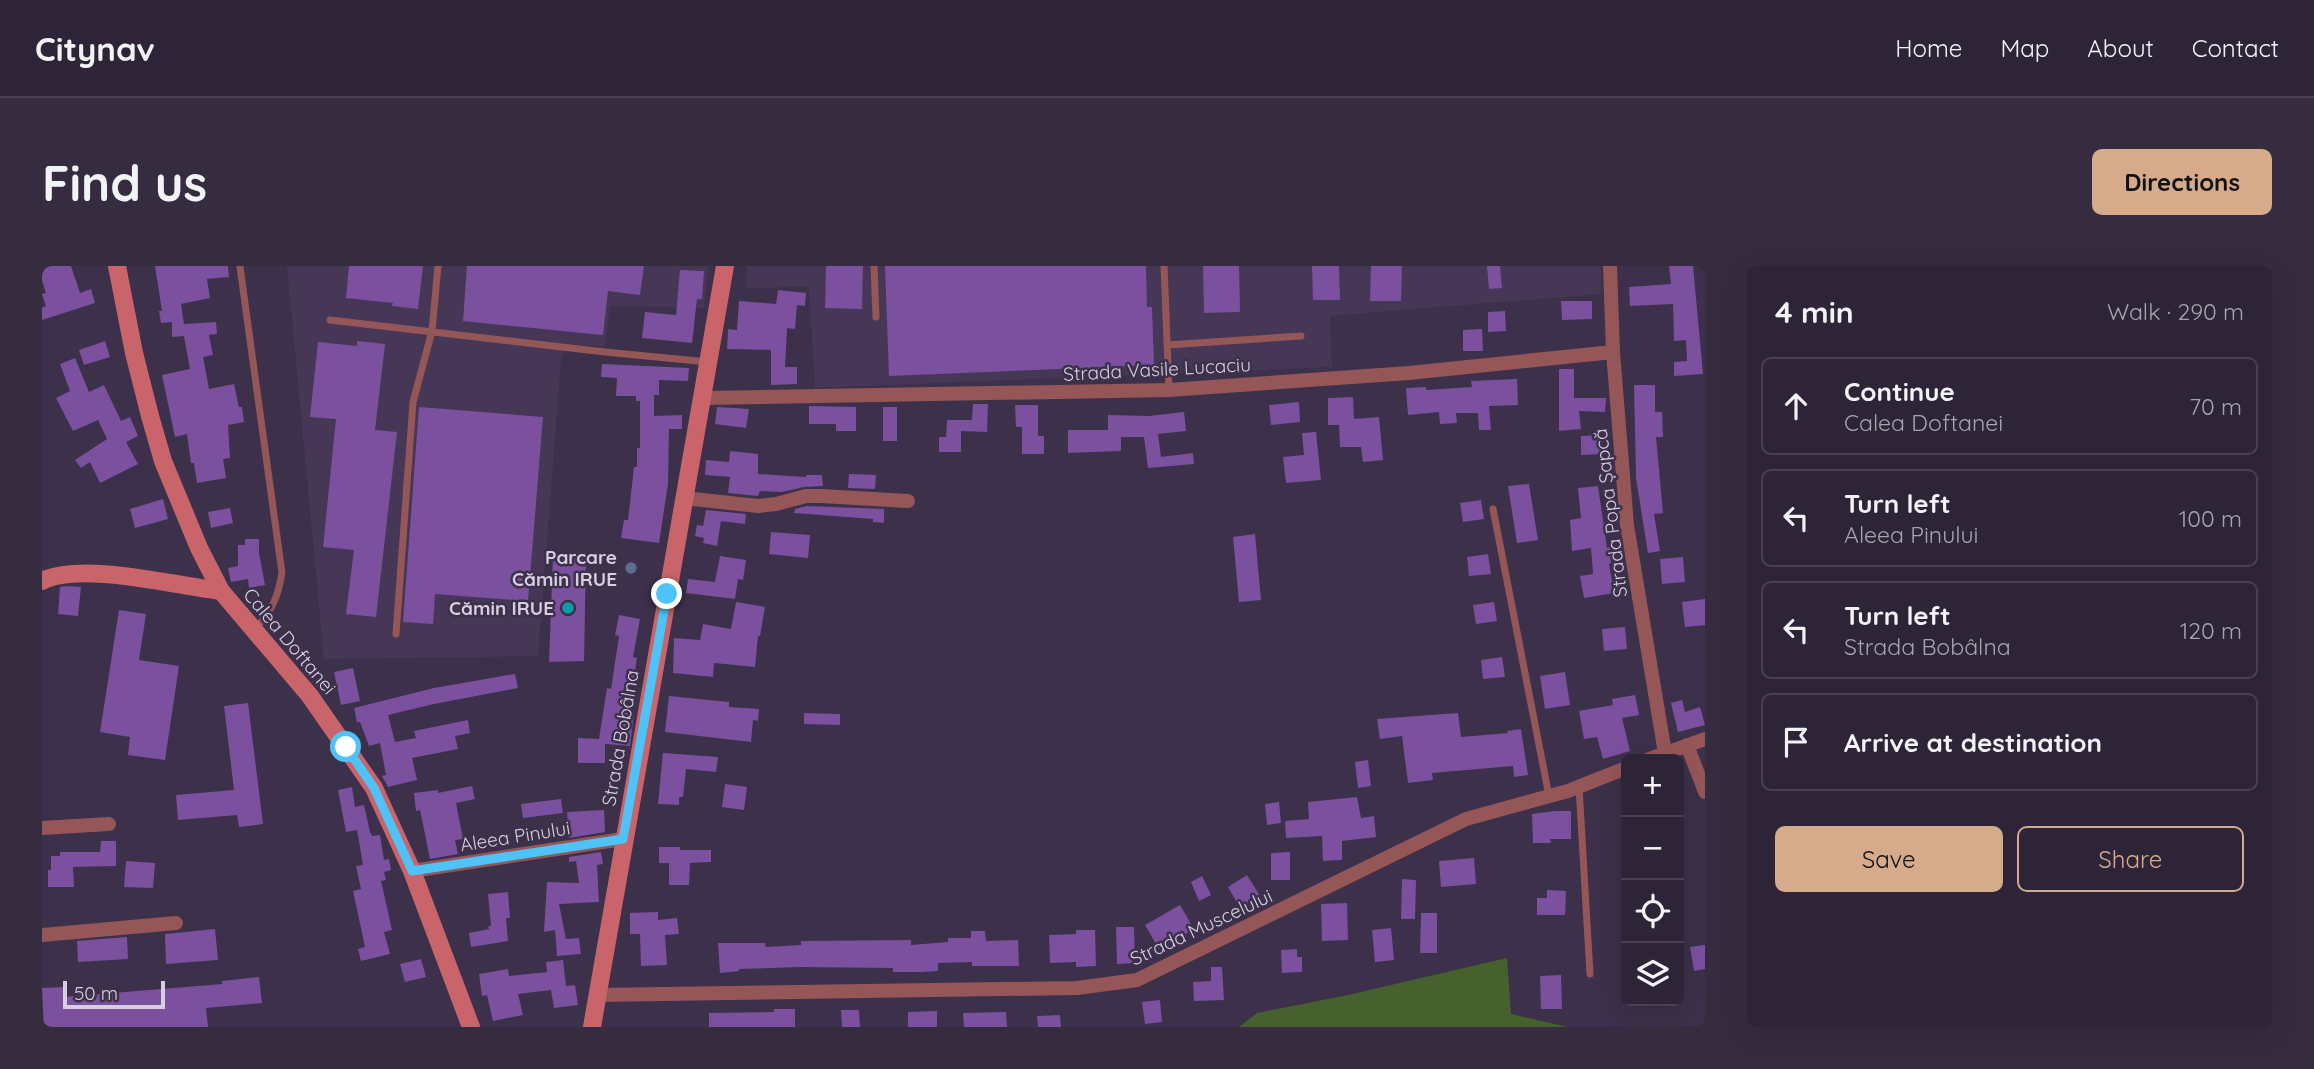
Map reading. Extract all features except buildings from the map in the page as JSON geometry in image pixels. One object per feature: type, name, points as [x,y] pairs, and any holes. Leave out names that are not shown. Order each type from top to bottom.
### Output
[{"type":"main road","name":"Calea Doftanei","points":[[117,266],[134,353],[163,461],[199,548],[221,591],[310,696],[374,788],[412,871],[471,1027]]},
{"type":"main road","name":"Strada Bobâlna","points":[[592,1027],[725,266]]},
{"type":"main road","points":[[42,581],[52,576],[77,572],[98,573],[221,591]]},
{"type":"street","name":"Strada Popa Șapcă","points":[[1610,266],[1613,352],[1627,525],[1665,753]]},
{"type":"street","name":"Strada Vasile Lucaciu","points":[[703,398],[1169,390],[1409,373],[1613,352]]},
{"type":"street","points":[[684,498],[758,506],[821,496],[908,501]]},
{"type":"street","points":[[1665,753],[1705,739]]},
{"type":"street","points":[[1687,745],[1705,792]]},
{"type":"street","name":"Strada Muscelului","points":[[597,995],[1077,988],[1137,981],[1466,819],[1579,787],[1621,770]]},
{"type":"street","points":[[42,828],[109,824]]},
{"type":"street","name":"Aleea Pinului","points":[[412,871],[623,839]]},
{"type":"street","points":[[42,935],[176,923]]},
{"type":"lane","points":[[396,634],[413,402],[432,331],[438,266]]},
{"type":"lane","points":[[874,266],[876,317]]},
{"type":"lane","points":[[1164,266],[1169,390]]},
{"type":"lane","points":[[240,267],[282,573],[278,597],[266,618],[254,630]]},
{"type":"lane","points":[[330,320],[709,362]]},
{"type":"lane","points":[[1167,345],[1301,336]]},
{"type":"lane","points":[[1493,509],[1549,796]]},
{"type":"lane","points":[[1579,787],[1590,974]]},
{"type":"shaded area","points":[[287,266],[708,266],[704,308],[610,306],[605,347],[567,344],[561,360],[538,656],[324,659]]},
{"type":"shaded area","points":[[747,266],[1601,266],[1601,294],[1330,316],[1332,367],[815,388],[809,287],[747,288]]},
{"type":"green space","points":[[1507,958],[1511,1014],[1568,1027],[1239,1027],[1257,1013]]},
{"type":"place","name":"Parcare Cămin IRUE","points":[[631,568]]},
{"type":"place","name":"Cămin IRUE","points":[[568,608]]},
{"type":"route","points":[[346,747],[374,788],[412,871],[623,839],[667,594]]}]
